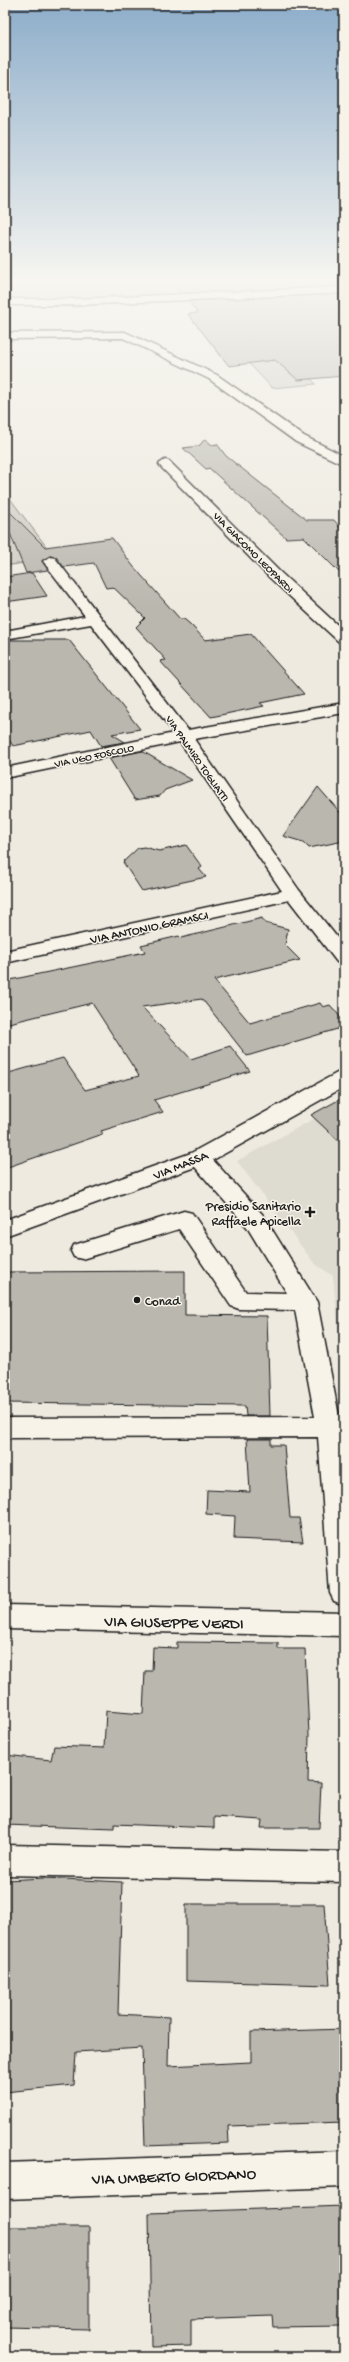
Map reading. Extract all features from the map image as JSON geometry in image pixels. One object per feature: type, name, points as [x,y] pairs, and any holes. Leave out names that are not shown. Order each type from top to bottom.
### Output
[{"type":"street","points":[[229,389],[268,418],[300,439],[344,462]]},
{"type":"street","name":"VIA GIACOMO LEOPARDI","points":[[166,464],[275,575],[344,639]]},
{"type":"street","name":"VIA PALMIRO TOGLIATTI","points":[[50,560],[184,736],[293,894],[344,958]]},
{"type":"street","points":[[5,635],[94,619]]},
{"type":"street","points":[[184,736],[344,708]]},
{"type":"street","name":"VIA UGO FOSCOLO","points":[[5,773],[184,736]]},
{"type":"street","name":"VIA ANTONIO GRAMSCI","points":[[5,957],[293,894]]},
{"type":"street","name":"VIA MASSA","points":[[5,1228],[199,1158],[344,1078]]},
{"type":"street","points":[[199,1158],[255,1221],[305,1302],[330,1427],[344,1593]]},
{"type":"street","points":[[82,1251],[184,1219],[239,1300],[305,1302]]},
{"type":"street","points":[[5,1428],[330,1427]]},
{"type":"street","name":"VIA GIUSEPPE VERDI","points":[[5,1617],[344,1624]]},
{"type":"street","points":[[5,1860],[344,1868]]},
{"type":"street","name":"VIA UMBERTO GIORDANO","points":[[5,2181],[344,2169]]},
{"type":"shaded area","points":[[5,492],[55,558],[5,566]]},
{"type":"shaded area","name":"Presidio Sanitario Raffaele Apicella","points":[[344,1102],[344,1388],[333,1276],[314,1263],[237,1161]]},
{"type":"building","points":[[205,439],[212,445],[217,444],[226,456],[307,520],[334,520],[344,532],[344,577],[304,537],[286,538],[209,468],[206,469],[183,448],[199,446]]},
{"type":"building","points":[[5,507],[45,547],[112,538],[133,566],[180,619],[184,619],[205,640],[251,634],[304,694],[260,703],[264,706],[211,717],[160,661],[166,660],[136,627],[145,618],[113,587],[106,588],[94,563],[64,567],[56,557],[50,556],[42,561],[48,570],[26,573],[5,521]]},
{"type":"building","points":[[32,573],[47,596],[5,602],[5,577]]},
{"type":"building","points":[[5,640],[69,640],[140,729],[112,734],[125,742],[101,746],[91,730],[13,746],[5,734]]},
{"type":"building","points":[[142,751],[192,780],[165,790],[160,796],[135,800],[109,758]]},
{"type":"building","points":[[318,787],[344,817],[344,841],[309,848],[303,842],[283,836]]},
{"type":"building","points":[[186,845],[202,867],[199,869],[206,877],[142,891],[123,862],[138,848],[144,847],[159,851]]},
{"type":"building","points":[[262,918],[265,923],[288,929],[285,945],[300,960],[214,980],[250,1023],[320,1003],[323,1007],[330,1005],[344,1021],[344,1027],[247,1056],[202,999],[142,1007],[191,1059],[230,1046],[250,1071],[154,1100],[163,1112],[101,1131],[103,1134],[5,1168],[5,1074],[63,1058],[85,1090],[139,1076],[92,1003],[5,1024],[5,981],[145,952],[141,945],[179,936],[181,938]]},
{"type":"building","points":[[344,1097],[344,1146],[311,1115]]},
{"type":"building","points":[[185,1271],[185,1315],[267,1316],[270,1416],[246,1416],[245,1406],[5,1403],[5,1272]]},
{"type":"building","points":[[247,1439],[271,1439],[271,1445],[284,1445],[290,1518],[299,1518],[303,1542],[234,1539],[235,1516],[206,1514],[207,1490],[250,1492]]},
{"type":"building","points":[[177,1642],[278,1643],[278,1649],[305,1649],[309,1735],[308,1782],[321,1783],[319,1828],[261,1828],[262,1820],[214,1817],[214,1828],[114,1824],[114,1829],[5,1825],[5,1755],[51,1760],[54,1746],[104,1748],[106,1711],[143,1714],[145,1671],[152,1671],[153,1647],[177,1648]]},
{"type":"building","points":[[44,1878],[122,1882],[118,2014],[169,2017],[168,2066],[251,2062],[251,2032],[344,2029],[344,2122],[228,2126],[229,2143],[145,2146],[142,2048],[76,2052],[74,2085],[5,2092],[5,1880]]},
{"type":"building","points":[[186,1904],[324,1904],[330,1985],[186,1981]]},
{"type":"building","points":[[344,2206],[344,2326],[273,2327],[272,2316],[191,2319],[191,2346],[151,2347],[149,2213]]},
{"type":"building","points":[[5,2227],[89,2227],[89,2329],[5,2327]]},
{"type":"place","name":"Presidio Sanitario Raffaele Apicella","points":[[310,1212]]},
{"type":"place","name":"Conad","points":[[137,1300]]}]
